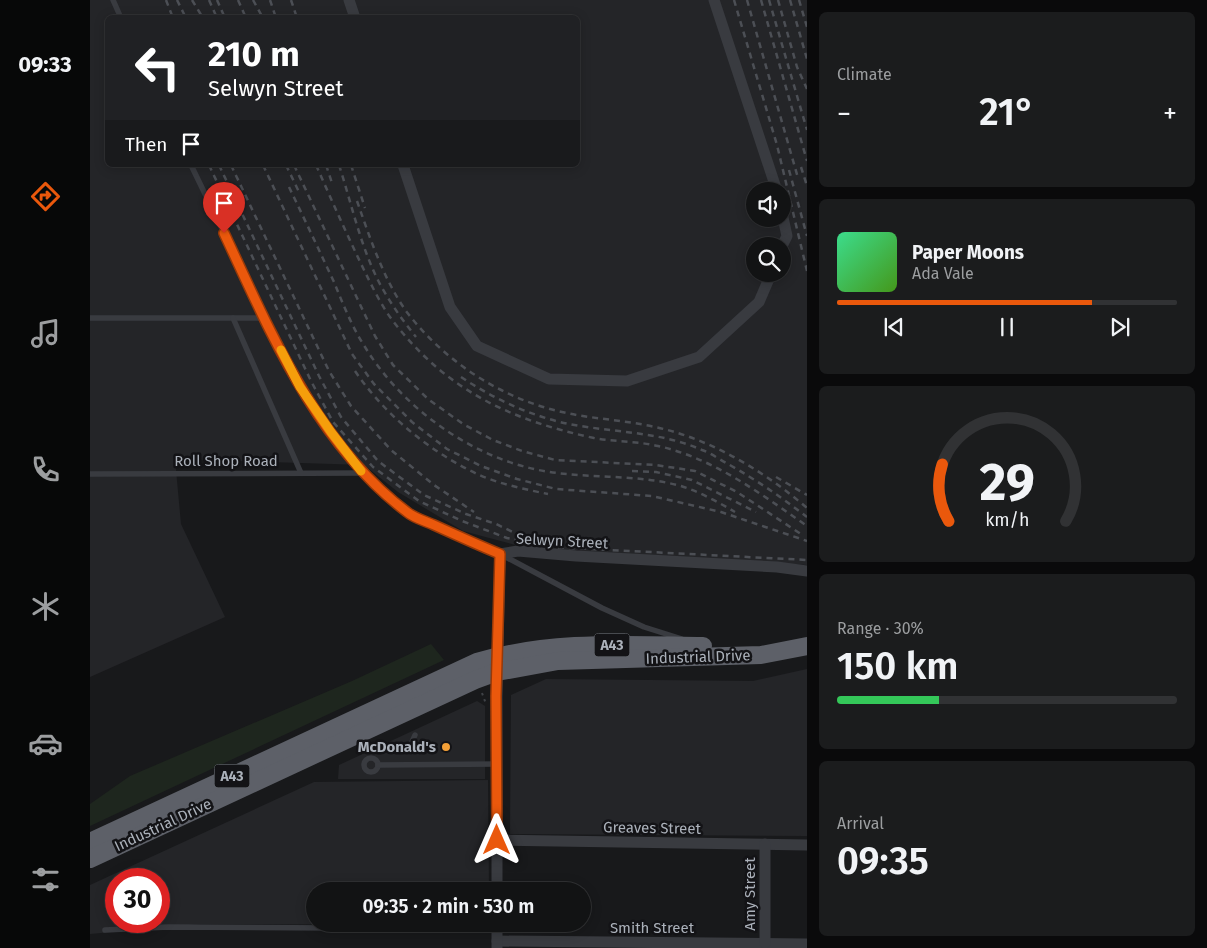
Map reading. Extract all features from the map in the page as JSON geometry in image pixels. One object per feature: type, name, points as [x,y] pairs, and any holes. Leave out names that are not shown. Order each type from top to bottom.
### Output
[{"type":"highway","name":"Industrial Drive","points":[[90,859],[475,680],[497,664],[551,647],[761,644],[807,633]]},
{"type":"highway","name":"Industrial Drive","points":[[90,842],[472,663],[497,664],[761,655],[807,646]]},
{"type":"street","points":[[349,0],[354,15]]},
{"type":"street","points":[[714,0],[774,182]]},
{"type":"street","points":[[405,167],[450,307],[477,346],[548,379],[627,381],[698,357],[759,302],[768,282]]},
{"type":"street","name":"Selwyn Street","points":[[500,554],[518,551],[777,567],[807,571]]},
{"type":"street","points":[[497,882],[497,664],[500,554]]},
{"type":"street","name":"Greaves Street","points":[[497,840],[807,845]]},
{"type":"street","name":"Amy Street","points":[[765,844],[765,943]]},
{"type":"street","points":[[497,932],[497,945]]},
{"type":"street","name":"Smith Street","points":[[497,945],[807,944]]},
{"type":"lane","points":[[113,0],[120,15]]},
{"type":"lane","name":"Selwyn Street","points":[[193,167],[300,387],[362,473],[408,513],[500,554]]},
{"type":"lane","points":[[90,318],[265,318]]},
{"type":"lane","points":[[232,318],[301,473]]},
{"type":"lane","name":"Roll Shop Road","points":[[90,474],[362,473]]},
{"type":"lane","points":[[500,554],[602,608],[644,627],[703,646]]},
{"type":"lane","points":[[384,748],[395,749],[411,744],[415,735]]},
{"type":"lane","points":[[378,764],[497,764]]},
{"type":"lane","points":[[170,927],[306,927]]},
{"type":"shaded area","points":[[90,0],[807,0],[807,565],[538,551],[463,531],[398,492],[364,465],[175,459],[181,524],[225,617],[90,677]]},
{"type":"shaded area","points":[[431,644],[444,660],[90,826],[90,804],[130,776],[352,681]]},
{"type":"shaded area","points":[[807,669],[807,836],[510,834],[511,695],[546,679],[753,681]]},
{"type":"shaded area","points":[[477,701],[485,706],[485,779],[338,779],[339,765]]},
{"type":"shaded area","points":[[488,780],[489,882],[306,882],[306,924],[200,924],[170,927],[170,868],[127,868],[314,782]]},
{"type":"shaded area","points":[[105,878],[105,933],[90,934],[90,885]]},
{"type":"railway","points":[[166,0],[172,15]]},
{"type":"railway","points":[[177,0],[184,15]]},
{"type":"railway","points":[[192,0],[201,15]]},
{"type":"railway","points":[[209,0],[216,15]]},
{"type":"railway","points":[[217,0],[224,15]]},
{"type":"railway","points":[[238,0],[245,15]]},
{"type":"railway","points":[[253,0],[261,15]]},
{"type":"railway","points":[[270,0],[275,15]]},
{"type":"railway","points":[[291,0],[296,15]]},
{"type":"railway","points":[[734,0],[777,145],[807,271]]},
{"type":"railway","points":[[747,0],[798,178]]},
{"type":"railway","points":[[761,0],[807,161]]},
{"type":"railway","points":[[769,0],[807,130]]},
{"type":"railway","points":[[778,0],[797,67],[807,89]]},
{"type":"railway","points":[[790,0],[807,59]]},
{"type":"railway","points":[[799,0],[807,27]]},
{"type":"railway","points":[[210,167],[311,381],[333,422],[373,467],[419,501],[462,521],[507,538],[551,547],[807,560]]},
{"type":"railway","points":[[220,167],[319,376],[341,417],[378,461],[424,495],[519,535]]},
{"type":"railway","points":[[232,167],[329,371],[351,406],[391,450],[434,485],[474,512]]},
{"type":"railway","points":[[264,167],[352,354],[374,384],[412,422],[447,449],[481,466],[517,479],[556,489],[652,496],[721,512],[807,541]]},
{"type":"railway","points":[[287,167],[299,192]]},
{"type":"railway","points":[[295,167],[375,336],[393,365],[428,399],[463,424],[493,440],[522,451],[555,460],[656,465],[695,471],[737,492],[804,536]]},
{"type":"railway","points":[[317,167],[374,291],[385,310],[413,345],[458,384],[482,399],[507,411],[563,431],[594,438],[658,446],[698,459],[736,478],[807,526]]},
{"type":"railway","points":[[327,167],[332,183]]},
{"type":"railway","points":[[340,167],[362,242],[374,272],[393,306],[416,337]]},
{"type":"railway","points":[[352,167],[365,208]]},
{"type":"railway","points":[[801,167],[807,186]]},
{"type":"railway","points":[[789,170],[807,236]]},
{"type":"railway","points":[[289,187],[344,307],[365,347],[401,393],[447,431],[500,459],[528,468],[572,475],[635,478],[666,482],[695,491],[735,512]]},
{"type":"railway","points":[[357,201],[390,285],[406,311],[438,346],[475,375],[495,387],[539,406],[573,414],[655,427],[676,432],[716,448],[755,469],[807,508]]},
{"type":"railway","points":[[355,371],[394,417],[425,443],[459,465],[485,478],[548,494]]},
{"type":"railway","points":[[461,377],[508,404],[560,422],[650,435],[705,451],[739,470],[807,517]]},
{"type":"railway","points":[[632,471],[656,472],[692,480],[756,512]]},
{"type":"railway","points":[[776,477],[807,495]]},
{"type":"slow traffic","points":[[281,350],[300,387],[361,471]]},
{"type":"place","name":"McDonald's","points":[[446,747]]},
{"type":"route","points":[[224,233],[300,387],[362,473],[408,513],[500,554],[496,696],[497,840]]}]
